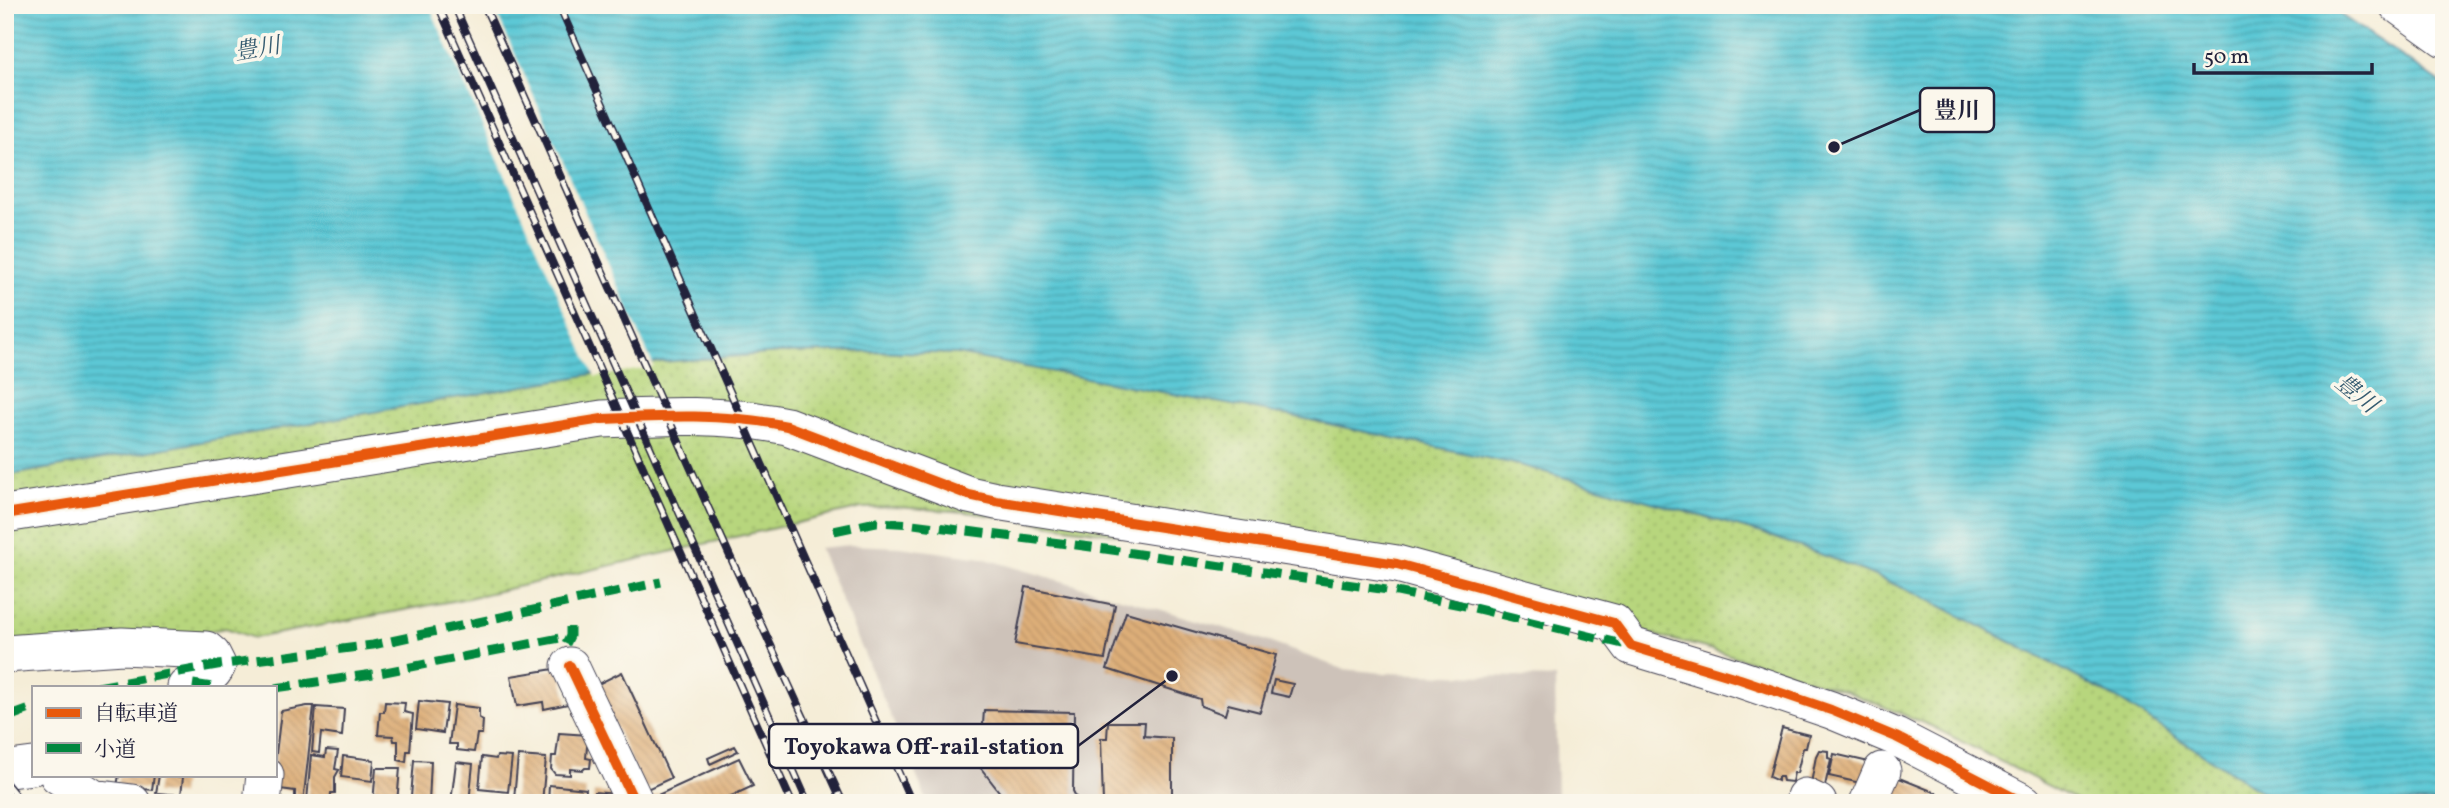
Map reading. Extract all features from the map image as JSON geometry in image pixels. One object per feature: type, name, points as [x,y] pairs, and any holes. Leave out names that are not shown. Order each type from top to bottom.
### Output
[{"type":"street","points":[[2398,5],[2444,38]]},
{"type":"street","points":[[5,514],[602,419],[685,415],[764,421],[787,426],[970,495],[1397,564],[1614,623],[1631,646],[1831,710],[1896,737],[2025,803]]},
{"type":"street","points":[[5,654],[122,646],[206,650],[217,665],[211,676],[188,686]]},
{"type":"street","points":[[570,666],[635,803]]},
{"type":"street","points":[[60,776],[93,797],[132,803]]},
{"type":"street","points":[[262,803],[265,776]]},
{"type":"shaded area","points":[[850,545],[900,547],[982,558],[1255,637],[1343,669],[1384,673],[1555,678],[1557,803],[928,803],[819,548]]},
{"type":"green space","points":[[878,351],[957,354],[1292,416],[1520,465],[1762,533],[1842,562],[1922,596],[2051,663],[2119,700],[2279,803],[2082,803],[1931,726],[1845,691],[1717,651],[1650,634],[1639,629],[1623,610],[966,512],[896,507],[862,508],[468,598],[254,638],[226,628],[5,667],[5,476],[661,362],[779,353]]},
{"type":"water","points":[[5,5],[2326,5],[2444,85],[2444,803],[2279,803],[2119,700],[2051,663],[1922,596],[1842,562],[1762,533],[1520,465],[1292,416],[957,354],[878,351],[779,353],[661,362],[5,476]]},
{"type":"pier","points":[[429,5],[493,5],[654,367],[595,377]]},
{"type":"building","points":[[1026,587],[1115,605],[1105,659],[1015,644]]},
{"type":"building","points":[[1126,612],[1276,655],[1260,712],[1228,704],[1225,715],[1201,706],[1200,699],[1107,669]]},
{"type":"building","points":[[560,668],[568,704],[544,709],[543,702],[517,706],[511,676]]},
{"type":"building","points":[[622,672],[671,778],[645,790],[596,685]]},
{"type":"building","points":[[1274,680],[1293,684],[1289,697],[1271,693]]},
{"type":"building","points":[[419,701],[447,704],[443,733],[416,729]]},
{"type":"building","points":[[385,702],[405,703],[404,712],[413,714],[410,751],[407,751],[406,762],[398,760],[398,741],[394,741],[393,736],[378,735],[380,712],[384,712]]},
{"type":"building","points":[[454,705],[479,708],[479,718],[483,720],[482,734],[477,734],[474,752],[457,750],[457,744],[449,744]]},
{"type":"building","points":[[314,706],[303,803],[295,803],[295,791],[272,788],[273,776],[276,776],[281,711]]},
{"type":"building","points":[[316,707],[344,709],[342,736],[321,733],[319,753],[312,752]]},
{"type":"building","points":[[984,710],[1074,712],[1073,791],[1079,803],[1008,803],[980,767]]},
{"type":"building","points":[[1108,722],[1145,722],[1144,736],[1172,738],[1172,803],[1103,803],[1101,738],[1107,738]]},
{"type":"building","points":[[1782,728],[1809,735],[1792,782],[1783,781],[1782,777],[1778,777],[1778,781],[1769,777]]},
{"type":"building","points":[[559,733],[588,735],[586,758],[591,759],[590,768],[570,769],[570,775],[555,774],[551,769],[552,756],[556,756]]},
{"type":"building","points":[[735,746],[738,751],[710,764],[708,758]]},
{"type":"building","points":[[326,750],[338,751],[335,769],[339,770],[335,777],[335,793],[331,793],[330,803],[307,801],[311,755],[325,757]]},
{"type":"building","points":[[1819,750],[1828,751],[1828,758],[1831,759],[1825,786],[1810,789],[1816,756]]},
{"type":"building","points":[[1834,754],[1869,762],[1865,784],[1829,776]]},
{"type":"building","points":[[343,756],[374,760],[372,781],[341,777]]},
{"type":"building","points":[[497,756],[512,757],[508,792],[479,789],[482,757],[496,759]]},
{"type":"building","points":[[518,756],[546,758],[542,803],[514,799]]},
{"type":"building","points":[[739,758],[753,786],[716,803],[649,803],[647,800]]},
{"type":"building","points":[[414,760],[431,761],[429,803],[419,803],[418,798],[411,797]]},
{"type":"building","points":[[456,762],[473,764],[469,803],[451,802]]},
{"type":"building","points":[[376,768],[400,768],[397,803],[373,803]]},
{"type":"building","points":[[119,776],[154,776],[152,790],[117,786]]},
{"type":"building","points":[[159,776],[183,777],[181,795],[156,793]]},
{"type":"building","points":[[1894,776],[1937,793],[1933,803],[1883,803]]},
{"type":"building","points":[[549,785],[586,789],[585,803],[548,803]]},
{"type":"building","points":[[594,792],[616,794],[616,803],[593,803]]},
{"type":"railway","points":[[438,5],[792,803]]},
{"type":"railway","points":[[454,5],[808,803]]},
{"type":"railway","points":[[484,5],[843,803]]},
{"type":"railway","points":[[559,5],[912,803]]},
{"type":"railway","points":[[5,782],[22,803]]},
{"type":"marked path","points":[[834,531],[876,522],[913,524],[1091,547],[1387,590],[1631,646]]},
{"type":"marked path","points":[[103,686],[217,665],[373,645],[661,582]]},
{"type":"marked path","points":[[566,644],[570,636],[570,619]]},
{"type":"marked path","points":[[276,688],[380,673],[570,636]]},
{"type":"marked path","points":[[193,684],[206,686]]},
{"type":"marked path","points":[[11,716],[32,708]]},
{"type":"cycle path","points":[[5,514],[602,419],[694,416],[764,422],[787,426],[969,495],[1397,564],[1614,623],[1631,646],[1831,710],[1896,737],[2024,803]]},
{"type":"cycle path","points":[[570,666],[635,803]]},
{"type":"place","name":"豊川","points":[[1834,147]]},
{"type":"place","name":"Toyokawa Off-rail-station","points":[[1172,676]]}]
